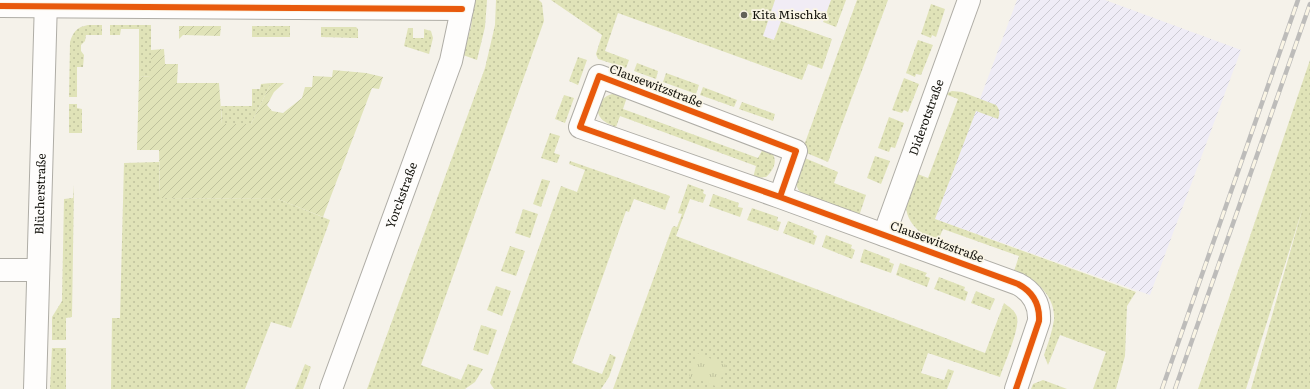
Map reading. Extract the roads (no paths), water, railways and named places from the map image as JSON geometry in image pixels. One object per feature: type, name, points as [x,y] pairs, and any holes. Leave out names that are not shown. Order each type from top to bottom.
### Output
[{"type":"street","name":"Diderotstraße","points":[[884,235],[969,0]]},
{"type":"street","points":[[0,6],[46,3],[463,4]]},
{"type":"street","name":"Blücherstraße","points":[[35,389],[46,3]]},
{"type":"street","name":"Yorckstraße","points":[[331,389],[451,61],[463,4]]},
{"type":"street","name":"Clausewitzstraße","points":[[780,197],[796,151],[599,76],[580,127],[780,197],[1018,284],[1031,293],[1040,312],[1037,328],[1016,389]]},
{"type":"street","points":[[0,270],[38,270]]},
{"type":"railway","points":[[1162,389],[1298,0]]},
{"type":"railway","points":[[1175,389],[1310,4]]},
{"type":"place","name":"Kita Mischka","points":[[744,15]]}]
